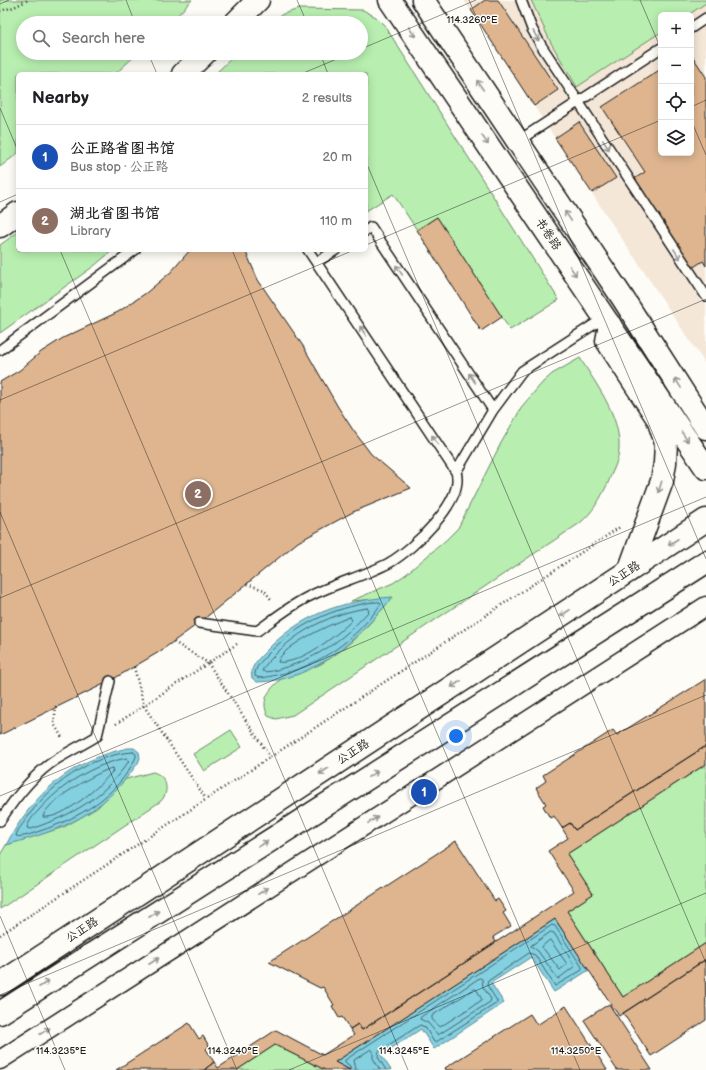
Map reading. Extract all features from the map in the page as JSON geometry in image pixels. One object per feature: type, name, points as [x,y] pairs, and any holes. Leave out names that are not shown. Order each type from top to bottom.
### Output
[{"type":"main road","points":[[242,16],[258,0]]},
{"type":"main road","name":"书卷路","points":[[390,0],[706,468]]},
{"type":"main road","points":[[423,0],[704,422]]},
{"type":"main road","points":[[185,72],[198,60]]},
{"type":"main road","points":[[0,226],[16,214]]},
{"type":"main road","points":[[608,322],[607,341],[658,419],[664,432],[666,443],[665,463],[653,506],[629,571]]},
{"type":"main road","name":"公正路","points":[[0,984],[706,520]]},
{"type":"main road","name":"公正路","points":[[0,1013],[706,562]]},
{"type":"street","points":[[0,1060],[706,606]]},
{"type":"lane","points":[[521,0],[532,29],[541,45],[706,296]]},
{"type":"lane","points":[[694,26],[706,18]]},
{"type":"lane","points":[[518,141],[658,50]]},
{"type":"lane","points":[[368,229],[371,227],[493,410]]},
{"type":"lane","points":[[0,350],[132,252]]},
{"type":"lane","points":[[199,623],[257,631],[311,595],[361,576],[391,562],[435,523],[448,507],[458,486],[456,472],[310,252]]},
{"type":"lane","points":[[317,262],[333,252]]},
{"type":"lane","points":[[456,472],[493,410],[522,371],[608,322]]},
{"type":"lane","points":[[0,821],[29,783],[56,760],[97,736],[110,681]]},
{"type":"path","points":[[0,11],[14,7],[28,0]]},
{"type":"path","points":[[0,935],[653,506]]},
{"type":"path","points":[[247,584],[264,590],[281,614]]},
{"type":"path","points":[[97,736],[257,631]]},
{"type":"path","points":[[174,642],[208,663],[270,758]]},
{"type":"path","points":[[134,667],[144,706],[206,800]]},
{"type":"path","points":[[56,706],[54,724],[71,751]]},
{"type":"shaded area","points":[[464,0],[706,0],[706,365],[555,138]]},
{"type":"green space","points":[[0,0],[192,0],[177,16],[16,16],[16,60],[130,60],[117,72],[16,72],[16,155],[0,167]]},
{"type":"green space","points":[[531,0],[706,0],[706,3],[692,12],[658,12],[658,34],[577,87],[551,43]]},
{"type":"green space","points":[[299,9],[363,10],[376,17],[385,26],[559,300],[510,330],[437,217],[417,230],[393,194],[368,210],[368,72],[217,72],[230,60],[368,60],[368,16],[280,16]]},
{"type":"green space","points":[[16,233],[16,252],[111,252],[94,266],[0,333],[0,245]]},
{"type":"green space","points":[[580,358],[608,404],[614,417],[619,444],[618,457],[608,483],[599,500],[589,514],[580,523],[293,715],[276,719],[268,716],[265,700],[270,691],[281,679],[288,675],[321,664],[332,658],[360,634],[392,598],[351,601],[393,583],[405,575],[458,528],[501,443],[523,405],[552,374]]},
{"type":"green space","points":[[231,730],[242,747],[204,771],[193,754]]},
{"type":"green space","points":[[706,764],[706,943],[623,997],[567,911],[593,894],[567,854]]},
{"type":"green space","points":[[153,772],[158,774],[166,784],[166,793],[161,801],[0,909],[0,855],[6,845],[64,827],[97,808],[126,779]]},
{"type":"green space","points":[[275,1045],[325,1070],[237,1070]]},
{"type":"water","points":[[393,597],[350,642],[334,655],[316,666],[298,674],[278,680],[257,682],[252,678],[251,674],[253,667],[262,655],[278,639],[307,619],[339,606]]},
{"type":"water","points":[[128,748],[134,748],[139,752],[140,758],[138,763],[110,796],[96,808],[65,826],[6,845],[28,810],[41,795],[56,782],[71,771],[89,761]]},
{"type":"water","points":[[555,919],[589,970],[554,992],[531,957],[491,983],[504,1003],[434,1049],[421,1029],[381,1055],[391,1070],[350,1070],[335,1062]]},
{"type":"building","points":[[485,0],[498,0],[558,90],[534,106],[471,10]]},
{"type":"building","points":[[694,59],[706,77],[706,266],[703,261],[692,268],[634,179],[645,172],[602,107],[658,71],[658,156],[694,156]]},
{"type":"building","points":[[579,122],[616,178],[592,193],[555,138]]},
{"type":"building","points":[[437,217],[502,317],[481,331],[417,230]]},
{"type":"building","points":[[188,252],[246,252],[258,280],[303,346],[353,430],[371,454],[411,488],[353,512],[298,542],[199,623],[159,652],[110,681],[0,735],[0,382],[20,370],[41,352],[63,338],[118,312],[146,293],[171,272]]},
{"type":"building","points":[[706,679],[706,746],[575,830],[570,823],[562,828],[554,816],[550,818],[543,806],[546,804],[536,788],[546,781],[543,775],[613,730],[617,735]]},
{"type":"building","points":[[706,746],[706,764],[567,854],[593,894],[567,911],[623,997],[706,943],[706,959],[619,1016],[555,919],[335,1062],[350,1070],[325,1070],[275,1045],[237,1070],[204,1070],[214,1062],[218,1068],[276,1030],[323,1055],[354,1035],[350,1029],[358,1024],[362,1030],[574,891],[548,851],[568,838],[562,828],[570,823],[575,830]]},
{"type":"building","points":[[456,841],[495,901],[498,899],[506,911],[503,913],[511,926],[493,937],[496,942],[362,1030],[358,1024],[350,1029],[342,1017],[339,1018],[332,1006],[334,1005],[323,987],[320,988],[269,962]]},
{"type":"building","points":[[705,960],[706,1020],[651,1056],[623,1013]]},
{"type":"building","points":[[609,1004],[652,1070],[617,1070],[584,1020]]},
{"type":"building","points":[[566,1006],[607,1070],[446,1070],[445,1068],[530,1014],[537,1025]]},
{"type":"building","points":[[189,1023],[199,1039],[203,1036],[209,1046],[206,1049],[214,1062],[204,1070],[116,1070]]},
{"type":"place","name":"湖北省图书馆","points":[[198,494]]},
{"type":"place","name":"公正路省图书馆","points":[[424,792]]}]
